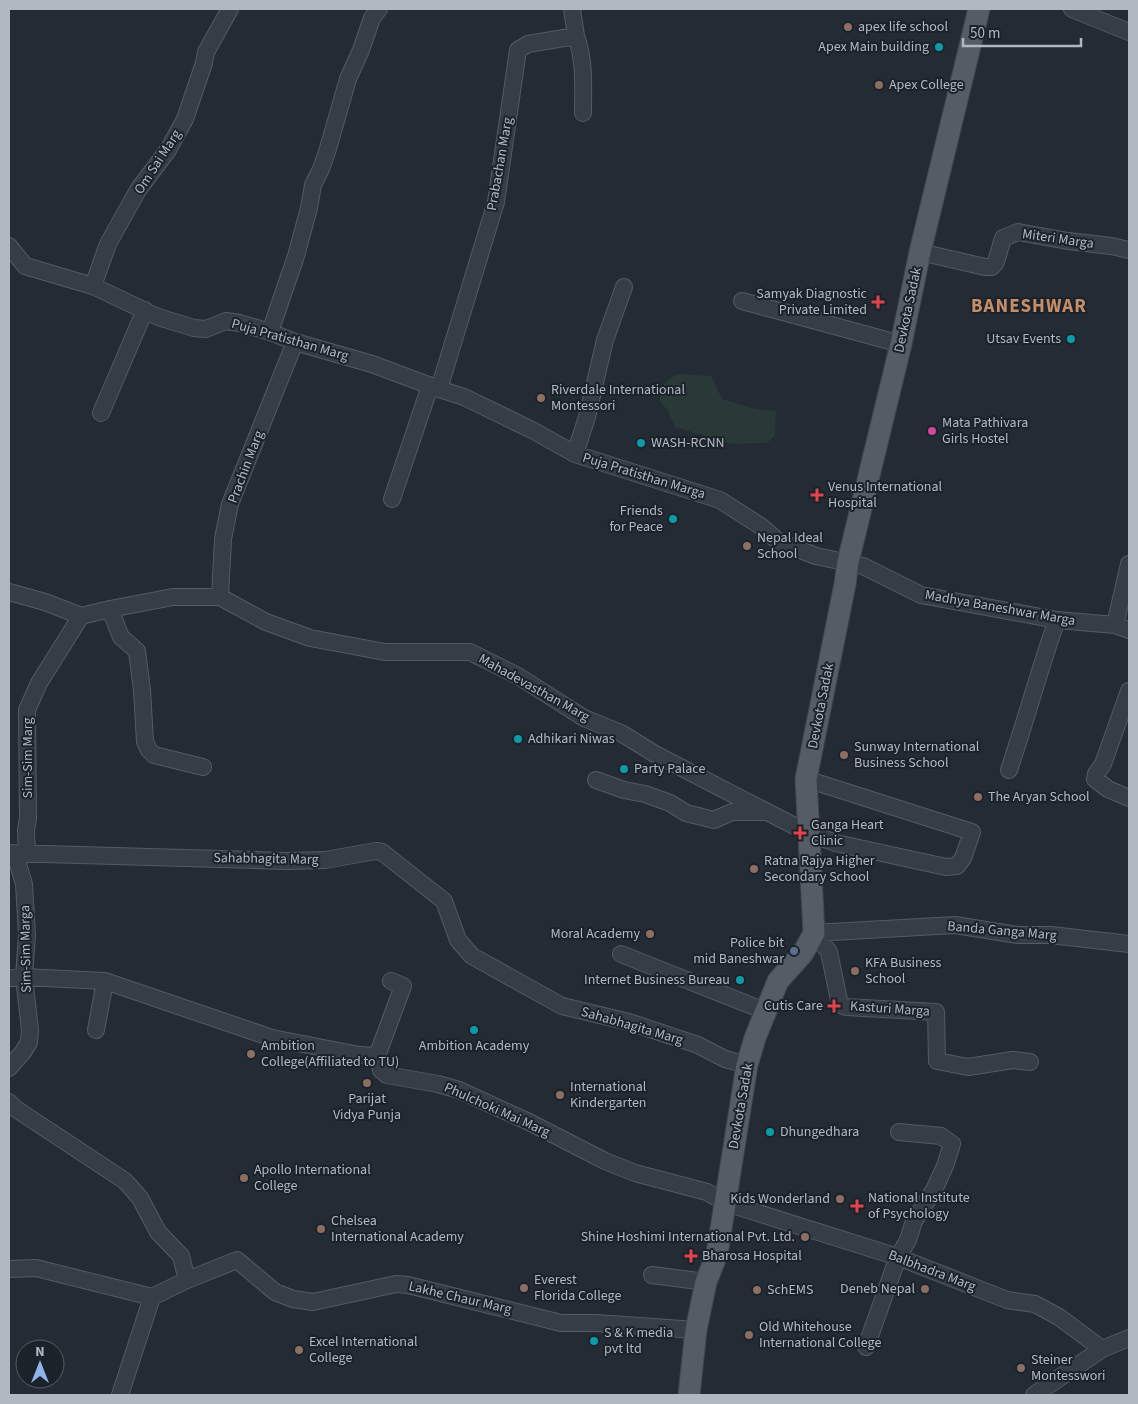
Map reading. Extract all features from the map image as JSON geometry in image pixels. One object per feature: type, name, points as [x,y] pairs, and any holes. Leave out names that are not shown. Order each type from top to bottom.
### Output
[{"type":"main road","name":"Devkota Sadak","points":[[689,1395],[696,1330],[706,1282],[717,1254],[747,1065],[765,1011],[778,981],[803,953],[814,933],[806,779],[846,584],[848,562],[979,9]]},
{"type":"street","name":"Om Sai Marg","points":[[93,286],[112,236],[138,190],[168,150],[185,119],[206,52],[230,9]]},
{"type":"street","points":[[270,332],[296,256],[313,185],[321,170],[327,152],[348,78],[361,50],[372,18],[379,9]]},
{"type":"street","points":[[572,9],[576,36],[582,52],[584,112]]},
{"type":"street","points":[[1072,9],[1129,32]]},
{"type":"street","name":"Prabachan Marg","points":[[434,388],[496,202],[518,50],[528,44],[576,36]]},
{"type":"street","name":"Miteri Marga","points":[[920,252],[992,267],[996,262],[1003,238],[1018,232],[1129,250]]},
{"type":"street","name":"Puja Pratisthan Marg","points":[[9,246],[25,266],[93,286],[158,317],[194,328],[206,329],[226,321],[270,332],[295,342],[372,364],[434,388]]},
{"type":"street","points":[[575,454],[587,417],[605,340],[624,287]]},
{"type":"street","points":[[742,301],[901,344]]},
{"type":"street","points":[[101,413],[145,310]]},
{"type":"street","name":"Prachin Marg","points":[[220,597],[223,539],[230,504],[295,342]]},
{"type":"street","points":[[392,499],[434,388]]},
{"type":"street","name":"Puja Pratisthan Marga","points":[[434,388],[471,400],[534,431],[575,454],[720,500],[762,527],[779,542],[816,556],[848,562]]},
{"type":"street","name":"Madhya Baneshwar Marga","points":[[848,562],[863,566],[921,595],[1057,620],[1122,627]]},
{"type":"street","points":[[1122,627],[1129,564]]},
{"type":"street","points":[[9,592],[45,602],[81,616]]},
{"type":"street","name":"Mahadevasthan Marg","points":[[81,616],[174,597],[220,597],[266,622],[310,638],[384,652],[470,652],[518,676],[584,718],[621,733],[655,754],[771,812],[808,833],[836,843],[946,867],[957,866],[963,858],[972,832],[806,779]]},
{"type":"street","points":[[110,609],[121,637],[137,651],[142,690],[145,742],[149,750],[154,754],[203,767]]},
{"type":"street","name":"Sim-Sim Marg","points":[[17,854],[26,830],[28,818],[27,710],[39,683],[81,616]]},
{"type":"street","points":[[1008,770],[1026,721],[1039,670],[1057,620]]},
{"type":"street","points":[[1129,691],[1103,764],[1095,779],[1108,789],[1129,798]]},
{"type":"street","points":[[596,780],[624,790],[645,794],[670,803],[686,813],[714,820],[732,812],[771,812]]},
{"type":"street","name":"Sahabhagita Marg","points":[[17,854],[287,861],[325,860],[364,852],[382,852],[444,901],[458,940],[472,956],[562,1006],[629,1022],[698,1045],[725,1059],[747,1065]]},
{"type":"street","name":"Sim-Sim Marga","points":[[9,1068],[23,1052],[28,1042],[30,1019],[17,977],[27,935],[24,884],[17,854]]},
{"type":"street","name":"Banda Ganga Marg","points":[[814,933],[956,926],[1018,935],[1051,935],[1129,944]]},
{"type":"street","name":"Kasturi Marga","points":[[814,933],[829,952],[840,1005],[846,1007],[936,1012],[937,1061],[968,1067],[1013,1060],[1030,1062]]},
{"type":"street","points":[[621,954],[686,978],[765,1011]]},
{"type":"street","points":[[17,977],[105,981],[272,1038],[359,1055],[377,1056],[403,986],[391,981]]},
{"type":"street","points":[[96,1030],[105,981]]},
{"type":"street","name":"Phulchoki Mai Marg","points":[[377,1056],[381,1070],[387,1076],[438,1084],[459,1090],[529,1122],[605,1162],[635,1173],[707,1192],[726,1203]]},
{"type":"street","points":[[9,1102],[16,1109],[125,1181],[140,1198],[158,1232],[181,1256],[187,1280]]},
{"type":"street","points":[[866,1347],[898,1257],[908,1240],[914,1221],[934,1190],[952,1144],[941,1136],[899,1132]]},
{"type":"street","name":"Balbhadra Marg","points":[[726,1203],[898,1257],[1007,1300],[1035,1304],[1059,1317],[1102,1349]]},
{"type":"street","name":"Lakhe Chaur Marg","points":[[152,1297],[187,1280],[238,1260],[275,1292],[293,1299],[313,1302],[396,1284],[408,1285],[492,1310],[561,1323],[596,1322],[696,1330]]},
{"type":"street","points":[[9,1270],[36,1268],[152,1297],[120,1395]]},
{"type":"street","points":[[652,1276],[706,1282]]},
{"type":"street","points":[[1034,1395],[1102,1349],[1129,1338]]},
{"type":"shaded area","points":[[678,374],[711,376],[722,399],[752,408],[776,411],[775,436],[767,443],[732,444],[675,427],[667,409],[659,401],[664,384]]},
{"type":"place","name":"apex life school","points":[[848,27]]},
{"type":"place","name":"Apex Main building","points":[[939,47]]},
{"type":"place","name":"Apex College","points":[[879,85]]},
{"type":"place","name":"Samyak Diagnostic Private Limited","points":[[878,302]]},
{"type":"place","name":"Utsav Events","points":[[1071,339]]},
{"type":"place","name":"Riverdale International Montessori","points":[[541,398]]},
{"type":"place","name":"Mata Pathivara Girls Hostel","points":[[932,431]]},
{"type":"place","name":"WASH-RCNN","points":[[641,443]]},
{"type":"place","name":"Venus International Hospital","points":[[817,495]]},
{"type":"place","name":"Friends for Peace","points":[[673,519]]},
{"type":"place","name":"Nepal Ideal School","points":[[747,546]]},
{"type":"place","name":"Adhikari Niwas","points":[[518,739]]},
{"type":"place","name":"Sunway International Business School","points":[[844,755]]},
{"type":"place","name":"Party Palace","points":[[624,769]]},
{"type":"place","name":"The Aryan School","points":[[978,797]]},
{"type":"place","name":"Ganga Heart Clinic","points":[[800,833]]},
{"type":"place","name":"Ratna Rajya Higher Secondary School","points":[[754,869]]},
{"type":"place","name":"Moral Academy","points":[[650,934]]},
{"type":"place","name":"Police bit mid Baneshwar","points":[[794,951]]},
{"type":"place","name":"KFA Business School","points":[[855,971]]},
{"type":"place","name":"Internet Business Bureau","points":[[740,980]]},
{"type":"place","name":"Cutis Care","points":[[834,1006]]},
{"type":"place","name":"Ambition Academy","points":[[474,1030]]},
{"type":"place","name":"Ambition College(Affiliated to TU)","points":[[251,1054]]},
{"type":"place","name":"Parijat Vidya Punja","points":[[367,1083]]},
{"type":"place","name":"International Kindergarten","points":[[560,1095]]},
{"type":"place","name":"Dhungedhara","points":[[770,1132]]},
{"type":"place","name":"Apollo International College","points":[[244,1178]]},
{"type":"place","name":"Kids Wonderland","points":[[840,1199]]},
{"type":"place","name":"National Institute of Psychology","points":[[857,1206]]},
{"type":"place","name":"Chelsea International Academy","points":[[321,1229]]},
{"type":"place","name":"Shine Hoshimi International Pvt. Ltd.","points":[[805,1237]]},
{"type":"place","name":"Bharosa Hospital","points":[[691,1256]]},
{"type":"place","name":"Everest Florida College","points":[[524,1288]]},
{"type":"place","name":"Deneb Nepal","points":[[925,1289]]},
{"type":"place","name":"SchEMS","points":[[757,1290]]},
{"type":"place","name":"Old Whitehouse International College","points":[[749,1335]]},
{"type":"place","name":"S & K media pvt ltd","points":[[594,1341]]},
{"type":"place","name":"Excel International College","points":[[299,1350]]},
{"type":"place","name":"Steiner Montesswori","points":[[1021,1368]]},
{"type":"district","name":"BANESHWAR","points":[[1029,306]]}]
